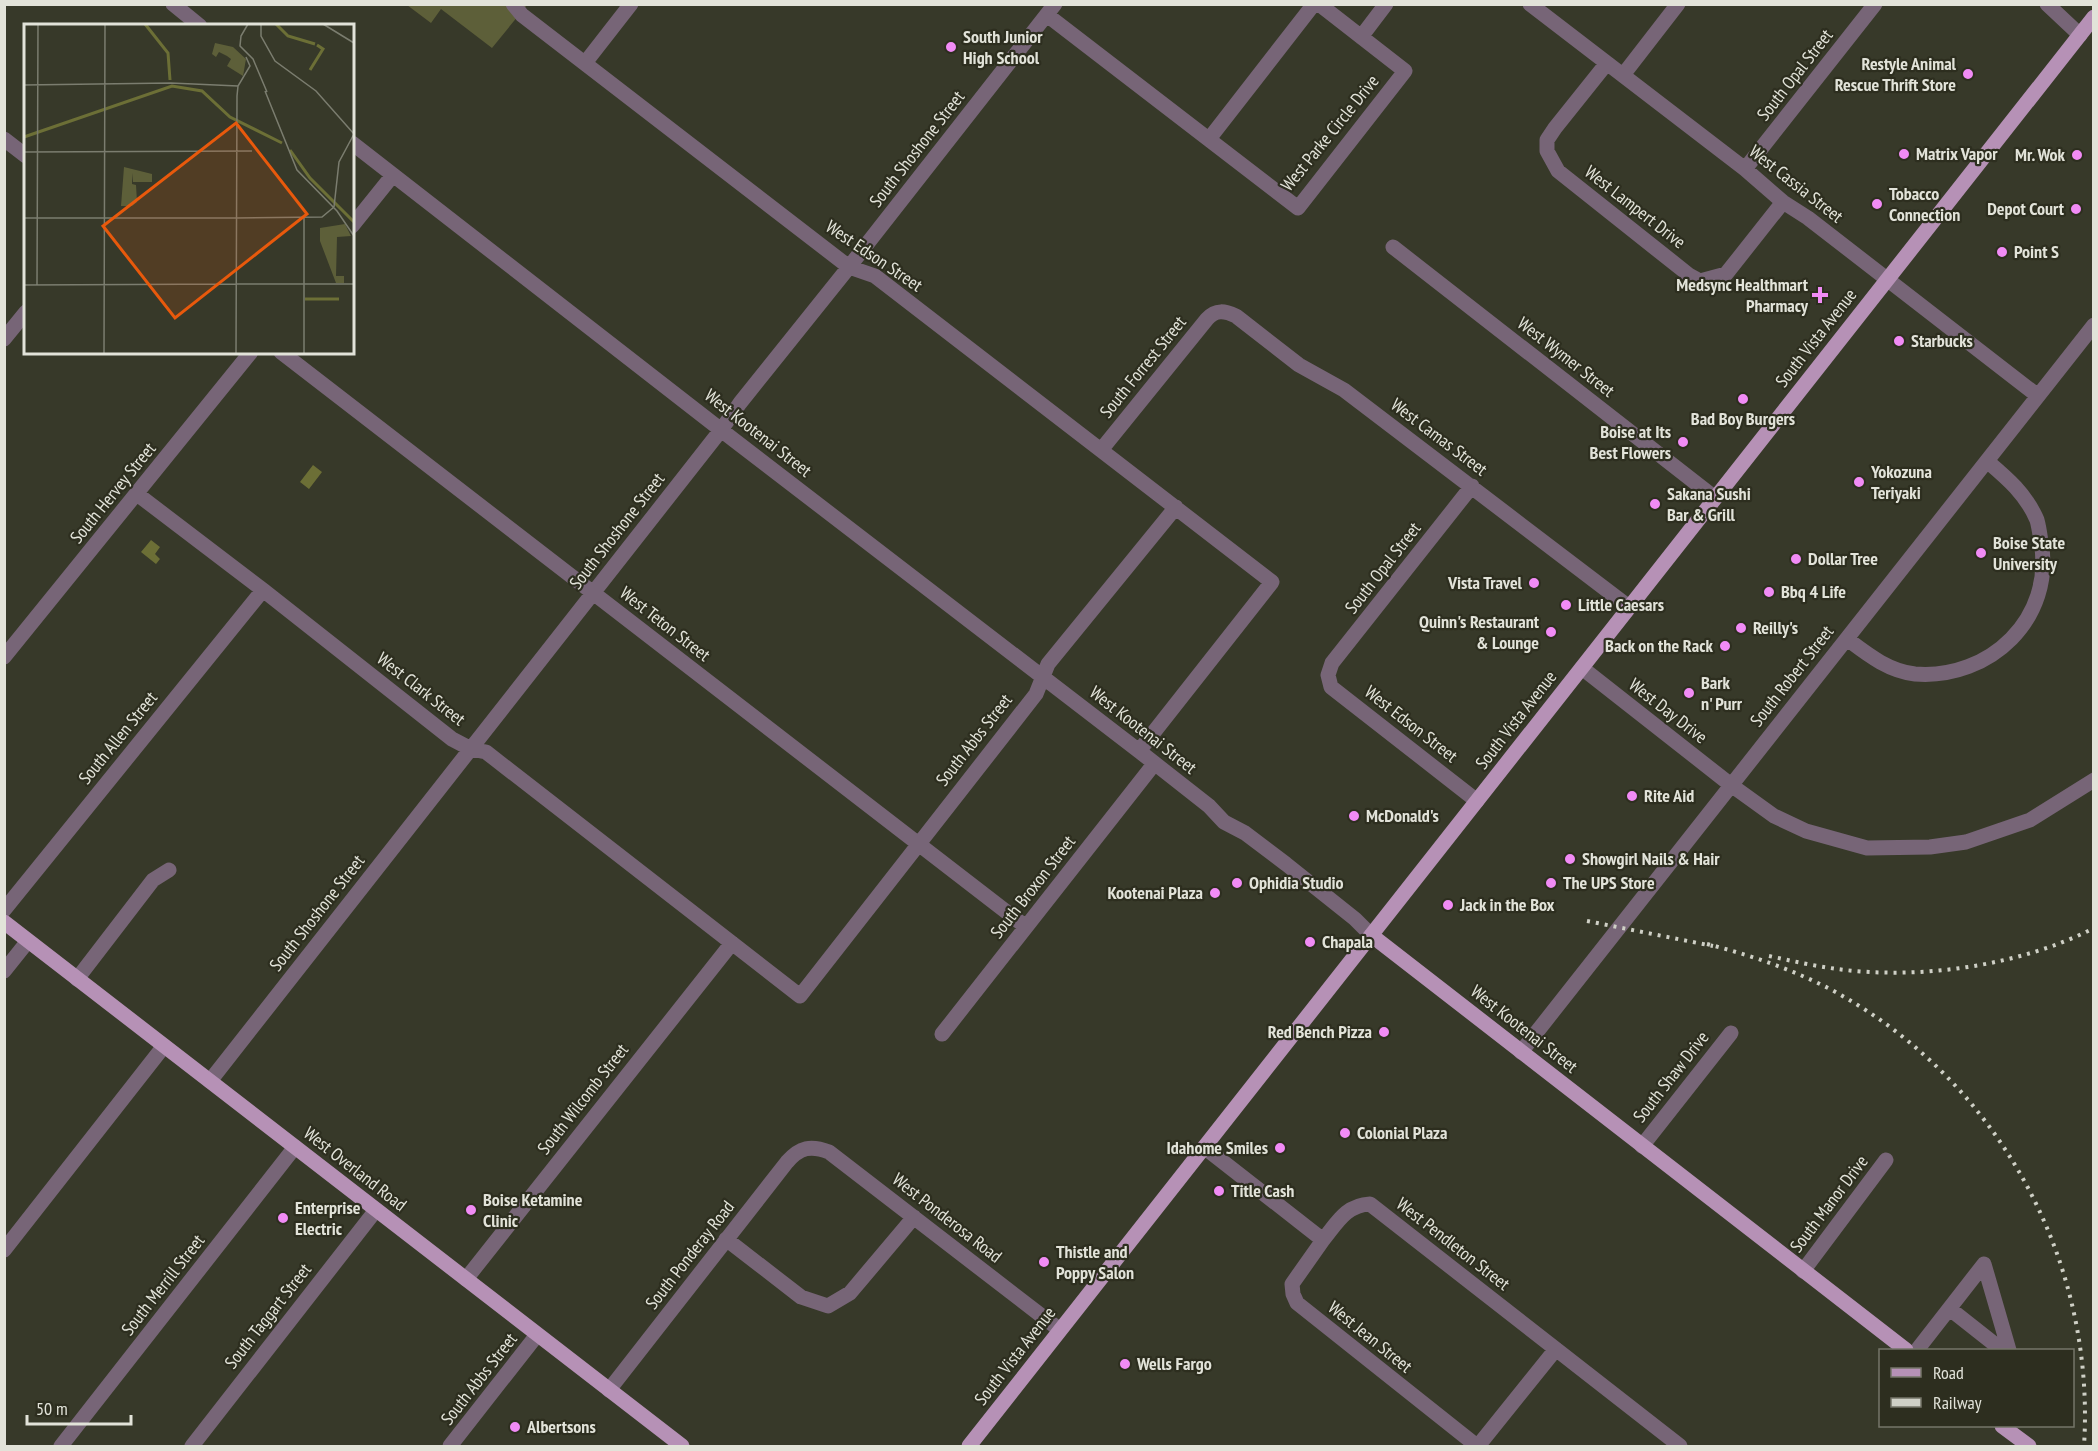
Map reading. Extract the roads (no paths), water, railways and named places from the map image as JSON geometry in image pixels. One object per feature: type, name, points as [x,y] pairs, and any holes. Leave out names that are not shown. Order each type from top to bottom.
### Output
[{"type":"main road","name":"South Vista Avenue","points":[[969,1446],[2094,17]]},
{"type":"main road","name":"West Overland Road","points":[[4,922],[682,1446]]},
{"type":"main road","name":"West Kootenai Street","points":[[1371,935],[1905,1349]]},
{"type":"main road","points":[[2005,1427],[2029,1446]]},
{"type":"street","points":[[173,4],[198,24]]},
{"type":"street","name":"West Edson Street","points":[[513,4],[522,15],[849,267],[875,276],[1272,582],[1139,751]]},
{"type":"street","points":[[585,63],[631,4]]},
{"type":"street","points":[[1209,139],[1314,4]]},
{"type":"street","name":"West Parke Circle Drive","points":[[1051,10],[1209,139],[1298,208],[1405,71],[1319,4]]},
{"type":"street","points":[[1361,37],[1386,4]]},
{"type":"street","name":"West Cassia Street","points":[[1530,4],[1745,169],[1783,202],[1808,218],[2038,396]]},
{"type":"street","points":[[1623,75],[1678,4]]},
{"type":"street","name":"South Opal Street","points":[[1745,169],[1875,4]]},
{"type":"street","points":[[2047,4],[2080,34]]},
{"type":"street","name":"South Shoshone Street","points":[[210,1081],[740,403],[1051,10]]},
{"type":"street","name":"West Lampert Drive","points":[[1607,63],[1555,128],[1547,140],[1547,151],[1558,171],[1607,210],[1689,274],[1700,280],[1726,274],[1783,202]]},
{"type":"street","points":[[4,139],[24,154]]},
{"type":"street","name":"West Kootenai Street","points":[[354,145],[1139,751],[1209,806],[1224,822],[1245,833],[1286,864],[1356,919],[1371,935]]},
{"type":"street","points":[[354,224],[393,175]]},
{"type":"street","name":"West Wymer Street","points":[[1393,247],[1715,498]]},
{"type":"street","name":"South Forrest Street","points":[[1101,450],[1207,319],[1218,311]]},
{"type":"street","name":"West Camas Street","points":[[1218,311],[1236,316],[1299,365],[1344,390],[1629,607]]},
{"type":"street","points":[[4,339],[24,314]]},
{"type":"street","name":"South Robert Street","points":[[1521,1052],[2094,326]]},
{"type":"street","name":"South Hervey Street","points":[[4,657],[249,354]]},
{"type":"street","name":"West Teton Street","points":[[284,354],[1026,927]]},
{"type":"street","points":[[1847,639],[1876,662],[1914,674],[1953,673],[1989,658],[2019,632],[2038,598],[2044,559],[2037,520],[2017,487],[1987,461]]},
{"type":"street","name":"South Opal Street","points":[[1328,675],[1332,663],[1472,486]]},
{"type":"street","name":"West Clark Street","points":[[137,494],[452,739],[486,752],[800,996]]},
{"type":"street","name":"South Abbs Street","points":[[800,996],[1036,694],[1048,664],[1176,507]]},
{"type":"street","name":"South Allen Street","points":[[4,910],[263,590]]},
{"type":"street","name":"West Day Drive","points":[[1582,668],[1773,816],[1806,831],[1867,848],[1899,849],[1966,842],[2030,820],[2094,780]]},
{"type":"street","name":"West Edson Street","points":[[1328,675],[1331,687],[1477,801]]},
{"type":"street","name":"South Broxon Street","points":[[942,1034],[1154,764]]},
{"type":"street","points":[[77,979],[153,880],[169,870]]},
{"type":"street","points":[[4,971],[28,940]]},
{"type":"street","name":"South Wilcomb Street","points":[[466,1279],[732,943]]},
{"type":"street","name":"South Shaw Drive","points":[[1642,1146],[1731,1033]]},
{"type":"street","points":[[4,1250],[164,1046]]},
{"type":"street","name":"South Merrill Street","points":[[61,1446],[295,1147]]},
{"type":"street","name":"West Ponderosa Road","points":[[806,1147],[829,1152],[1060,1330]]},
{"type":"street","name":"South Ponderay Road","points":[[609,1390],[787,1162],[795,1153],[806,1147]]},
{"type":"street","points":[[1204,1147],[1323,1240]]},
{"type":"street","name":"South Manor Drive","points":[[1803,1271],[1886,1160]]},
{"type":"street","name":"West Pendleton Street","points":[[1323,1240],[1346,1211],[1357,1204],[1370,1204],[1680,1446]]},
{"type":"street","name":"South Taggart Street","points":[[198,1444],[376,1210]]},
{"type":"street","points":[[726,1239],[801,1297],[828,1306],[850,1293],[914,1217]]},
{"type":"street","name":"West Jean Street","points":[[1323,1240],[1292,1284],[1297,1303],[1478,1446]]},
{"type":"street","points":[[1918,1349],[1984,1264],[2009,1349]]},
{"type":"street","points":[[1950,1309],[2001,1349]]},
{"type":"street","name":"South Abbs Street","points":[[450,1446],[537,1335]]},
{"type":"street","points":[[1478,1446],[1556,1349]]},
{"type":"railway","points":[[1587,921],[1713,946]]},
{"type":"railway","points":[[1769,956],[1829,968],[1869,972],[1935,971],[2002,961],[2065,941],[2094,928]]},
{"type":"railway","points":[[1707,944],[1770,963],[1830,989],[1889,1027],[1942,1072],[1987,1123],[2024,1181],[2053,1243],[2073,1308],[2083,1376],[2084,1446]]},
{"type":"place","name":"South Junior High School","points":[[951,47]]},
{"type":"place","name":"Restyle Animal Rescue Thrift Store","points":[[1968,74]]},
{"type":"place","name":"Matrix Vapor","points":[[1904,154]]},
{"type":"place","name":"Mr. Wok","points":[[2077,155]]},
{"type":"place","name":"Tobacco Connection","points":[[1877,204]]},
{"type":"place","name":"Depot Court","points":[[2076,209]]},
{"type":"place","name":"Point S","points":[[2002,252]]},
{"type":"place","name":"Medsync Healthmart Pharmacy","points":[[1820,295]]},
{"type":"place","name":"Starbucks","points":[[1899,341]]},
{"type":"place","name":"Bad Boy Burgers","points":[[1743,399]]},
{"type":"place","name":"Boise at Its Best Flowers","points":[[1683,442]]},
{"type":"place","name":"Yokozuna Teriyaki","points":[[1859,482]]},
{"type":"place","name":"Sakana Sushi Bar & Grill","points":[[1655,504]]},
{"type":"place","name":"Boise State University","points":[[1981,553]]},
{"type":"place","name":"Dollar Tree","points":[[1796,559]]},
{"type":"place","name":"Vista Travel","points":[[1534,583]]},
{"type":"place","name":"Bbq 4 Life","points":[[1769,592]]},
{"type":"place","name":"Little Caesars","points":[[1566,605]]},
{"type":"place","name":"Reilly's","points":[[1741,628]]},
{"type":"place","name":"Quinn's Restaurant & Lounge","points":[[1551,632]]},
{"type":"place","name":"Back on the Rack","points":[[1725,646]]},
{"type":"place","name":"Bark n' Purr","points":[[1689,693]]},
{"type":"place","name":"Rite Aid","points":[[1632,796]]},
{"type":"place","name":"McDonald's","points":[[1354,816]]},
{"type":"place","name":"Showgirl Nails & Hair","points":[[1570,859]]},
{"type":"place","name":"Ophidia Studio","points":[[1237,883]]},
{"type":"place","name":"The UPS Store","points":[[1551,883]]},
{"type":"place","name":"Kootenai Plaza","points":[[1215,893]]},
{"type":"place","name":"Jack in the Box","points":[[1448,905]]},
{"type":"place","name":"Chapala","points":[[1310,942]]},
{"type":"place","name":"Red Bench Pizza","points":[[1384,1032]]},
{"type":"place","name":"Colonial Plaza","points":[[1345,1133]]},
{"type":"place","name":"Idahome Smiles","points":[[1280,1148]]},
{"type":"place","name":"Title Cash","points":[[1219,1191]]},
{"type":"place","name":"Boise Ketamine Clinic","points":[[471,1210]]},
{"type":"place","name":"Enterprise Electric","points":[[283,1218]]},
{"type":"place","name":"Thistle and Poppy Salon","points":[[1044,1262]]},
{"type":"place","name":"Wells Fargo","points":[[1125,1364]]},
{"type":"place","name":"Albertsons","points":[[515,1427]]}]
